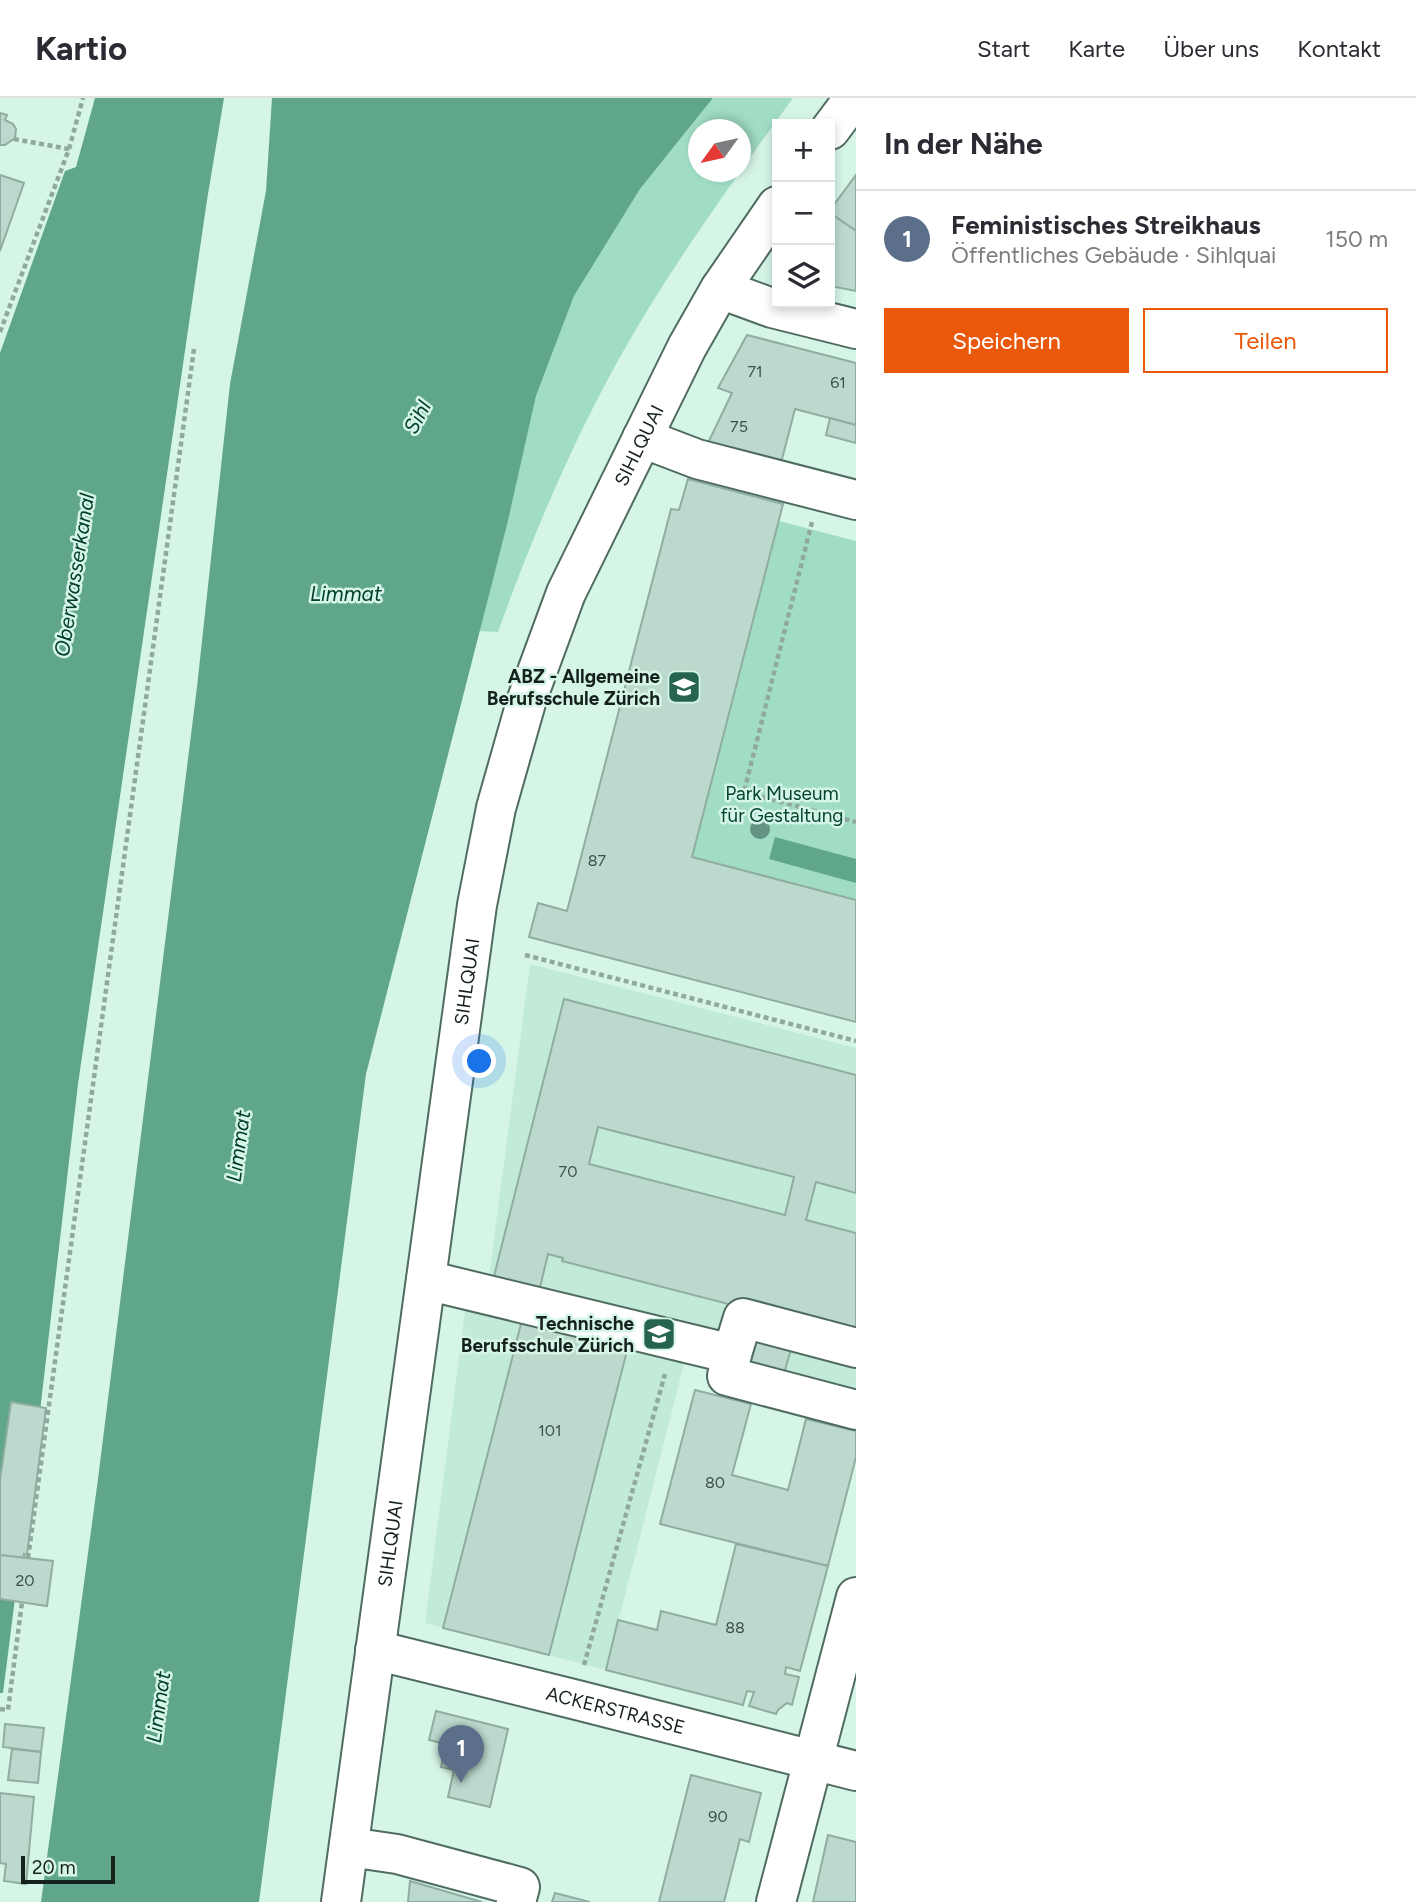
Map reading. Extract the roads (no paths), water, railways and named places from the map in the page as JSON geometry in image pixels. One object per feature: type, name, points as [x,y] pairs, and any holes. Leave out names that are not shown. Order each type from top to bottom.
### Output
[{"type":"street","points":[[835,123],[854,98]]},
{"type":"street","name":"SIHLQUAI","points":[[341,1902],[477,905],[496,808],[527,699],[566,593],[687,347],[720,289],[772,213]]},
{"type":"street","points":[[720,289],[772,308],[856,329]]},
{"type":"street","points":[[642,438],[696,459],[856,500]]},
{"type":"street","points":[[426,1280],[732,1354]]},
{"type":"street","points":[[856,1348],[743,1318],[727,1376],[856,1410]]},
{"type":"street","points":[[776,1902],[856,1597]]},
{"type":"street","name":"ACKERSTRASSE","points":[[375,1650],[856,1771]]},
{"type":"street","points":[[349,1847],[397,1854],[520,1888],[516,1902]]},
{"type":"water","name":"Oberwasserkanal","points":[[95,98],[224,98],[78,1084],[39,1420],[0,1497],[0,353],[65,171],[76,167]]},
{"type":"water","name":"Limmat","points":[[272,98],[713,98],[696,119],[688,119],[688,129],[640,189],[574,296],[536,396],[508,521],[366,1074],[259,1902],[41,1902],[98,1479],[197,687],[230,384],[266,191]]},
{"type":"water","points":[[775,837],[856,859],[856,883],[769,859]]},
{"type":"water","points":[[0,1597],[15,1598],[3,1693],[0,1693]]},
{"type":"place","name":"ABZ - Allgemeine Berufsschule Zürich","points":[[684,687]]},
{"type":"place","name":"Technische Berufsschule Zürich","points":[[659,1334]]},
{"type":"place","name":"Feministisches Streikhaus","points":[[461,1783]]},
{"type":"water label","name":"Sihl","points":[[417,417]]},
{"type":"park label","name":"Park Museum für Gestaltung","points":[[782,804]]}]
